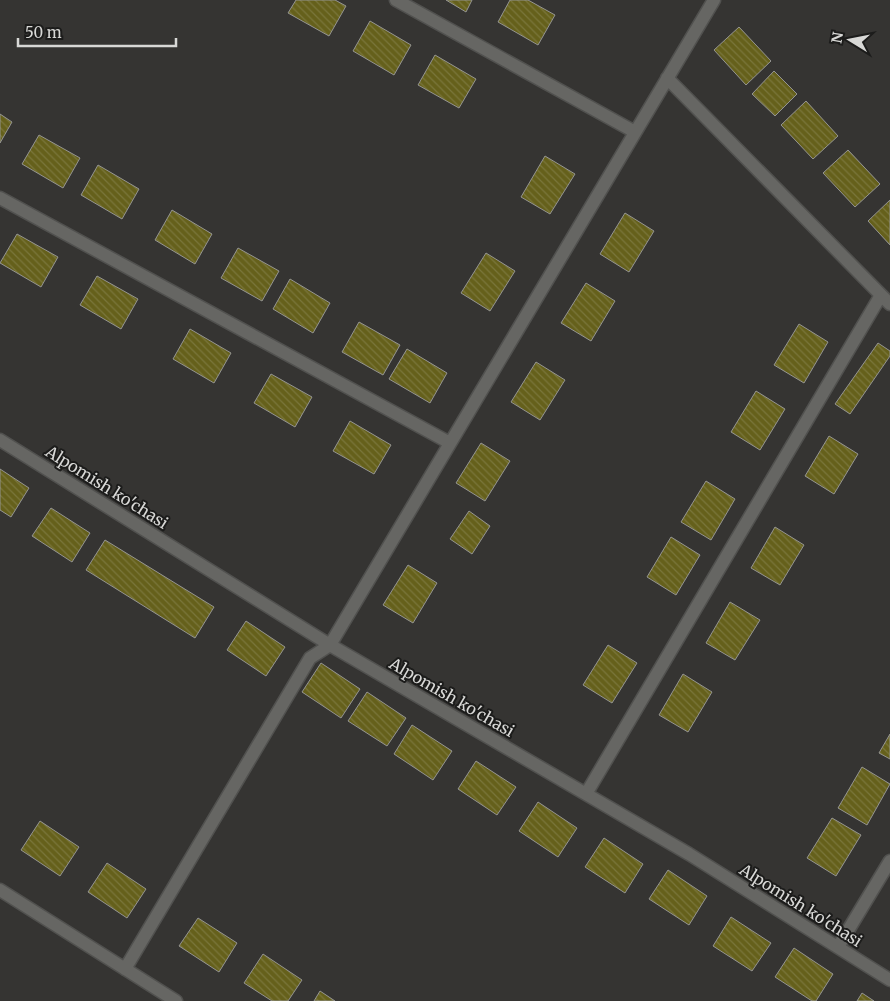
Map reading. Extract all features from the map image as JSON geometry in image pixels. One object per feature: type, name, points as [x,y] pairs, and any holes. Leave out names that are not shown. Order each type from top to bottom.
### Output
[{"type":"street","points":[[396,0],[635,132]]},
{"type":"street","points":[[125,969],[310,658],[330,645],[714,0]]},
{"type":"street","points":[[586,794],[886,299],[668,78]]},
{"type":"street","points":[[0,198],[450,443]]},
{"type":"street","name":"Alpomish ko'chasi","points":[[0,440],[330,645],[689,854],[890,980]]},
{"type":"street","points":[[838,947],[890,861]]},
{"type":"street","points":[[0,890],[176,1001]]},
{"type":"building","points":[[296,0],[335,0],[346,6],[329,36],[288,13]]},
{"type":"building","points":[[446,0],[472,0],[466,12]]},
{"type":"building","points":[[510,0],[528,0],[555,15],[538,45],[498,22]]},
{"type":"building","points":[[370,21],[411,45],[394,75],[353,51]]},
{"type":"building","points":[[739,27],[771,61],[746,85],[714,50]]},
{"type":"building","points":[[435,55],[476,79],[459,108],[418,85]]},
{"type":"building","points":[[774,71],[797,94],[775,116],[752,94]]},
{"type":"building","points":[[806,101],[838,136],[813,159],[781,125]]},
{"type":"building","points":[[0,114],[12,122],[0,143]]},
{"type":"building","points":[[39,135],[80,158],[63,188],[22,164]]},
{"type":"building","points":[[848,150],[880,184],[855,207],[823,173]]},
{"type":"building","points":[[545,156],[575,174],[550,214],[521,197]]},
{"type":"building","points":[[98,165],[139,189],[122,219],[81,195]]},
{"type":"building","points":[[890,200],[890,245],[868,221]]},
{"type":"building","points":[[172,210],[212,234],[195,264],[155,240]]},
{"type":"building","points":[[625,213],[654,231],[629,272],[600,254]]},
{"type":"building","points":[[17,234],[58,257],[41,287],[0,263]]},
{"type":"building","points":[[238,248],[279,271],[262,301],[221,278]]},
{"type":"building","points":[[486,253],[515,271],[490,311],[461,293]]},
{"type":"building","points":[[97,276],[138,299],[121,329],[80,305]]},
{"type":"building","points":[[290,279],[330,303],[313,333],[273,309]]},
{"type":"building","points":[[586,283],[615,301],[591,341],[561,323]]},
{"type":"building","points":[[359,322],[400,345],[383,375],[342,352]]},
{"type":"building","points":[[799,324],[828,342],[804,383],[774,365]]},
{"type":"building","points":[[190,329],[231,353],[214,383],[173,359]]},
{"type":"building","points":[[878,343],[890,351],[890,356],[850,414],[835,404]]},
{"type":"building","points":[[407,349],[447,373],[430,403],[389,379]]},
{"type":"building","points":[[536,362],[565,380],[540,420],[511,402]]},
{"type":"building","points":[[271,374],[312,397],[295,427],[254,403]]},
{"type":"building","points":[[756,391],[785,409],[760,450],[731,432]]},
{"type":"building","points":[[350,421],[391,445],[374,474],[333,451]]},
{"type":"building","points":[[829,436],[858,454],[834,494],[805,476]]},
{"type":"building","points":[[481,443],[510,461],[485,501],[456,483]]},
{"type":"building","points":[[0,469],[29,488],[11,517],[0,510]]},
{"type":"building","points":[[706,481],[735,499],[711,540],[681,522]]},
{"type":"building","points":[[51,508],[90,533],[72,562],[32,536]]},
{"type":"building","points":[[469,511],[490,526],[472,554],[450,539]]},
{"type":"building","points":[[775,527],[804,545],[780,585],[751,568]]},
{"type":"building","points":[[671,537],[700,555],[676,595],[647,577]]},
{"type":"building","points":[[105,540],[214,607],[195,638],[86,570]]},
{"type":"building","points":[[408,565],[437,583],[413,623],[383,605]]},
{"type":"building","points":[[730,602],[760,620],[735,660],[706,643]]},
{"type":"building","points":[[246,621],[285,647],[266,676],[227,650]]},
{"type":"building","points":[[608,645],[637,663],[612,703],[583,685]]},
{"type":"building","points":[[321,663],[360,689],[341,718],[302,692]]},
{"type":"building","points":[[683,674],[712,692],[688,732],[659,715]]},
{"type":"building","points":[[367,692],[406,718],[387,746],[348,721]]},
{"type":"building","points":[[412,725],[452,751],[433,780],[394,754]]},
{"type":"building","points":[[890,734],[890,759],[879,753]]},
{"type":"building","points":[[476,761],[516,787],[497,815],[458,789]]},
{"type":"building","points":[[862,767],[890,784],[867,825],[838,808]]},
{"type":"building","points":[[538,802],[577,828],[558,857],[519,831]]},
{"type":"building","points":[[832,818],[861,835],[836,876],[807,858]]},
{"type":"building","points":[[40,821],[79,847],[60,876],[21,850]]},
{"type":"building","points":[[604,838],[643,864],[625,893],[585,867]]},
{"type":"building","points":[[107,863],[146,889],[127,918],[88,892]]},
{"type":"building","points":[[668,870],[707,896],[689,925],[649,899]]},
{"type":"building","points":[[731,917],[771,943],[752,971],[713,946]]},
{"type":"building","points":[[198,918],[237,943],[219,972],[179,946]]},
{"type":"building","points":[[794,948],[833,974],[816,1001],[812,1001],[775,977]]},
{"type":"building","points":[[263,954],[302,980],[288,1001],[272,1001],[244,983]]},
{"type":"building","points":[[320,991],[335,1001],[314,1001]]},
{"type":"building","points":[[862,993],[874,1001],[857,1001]]}]
